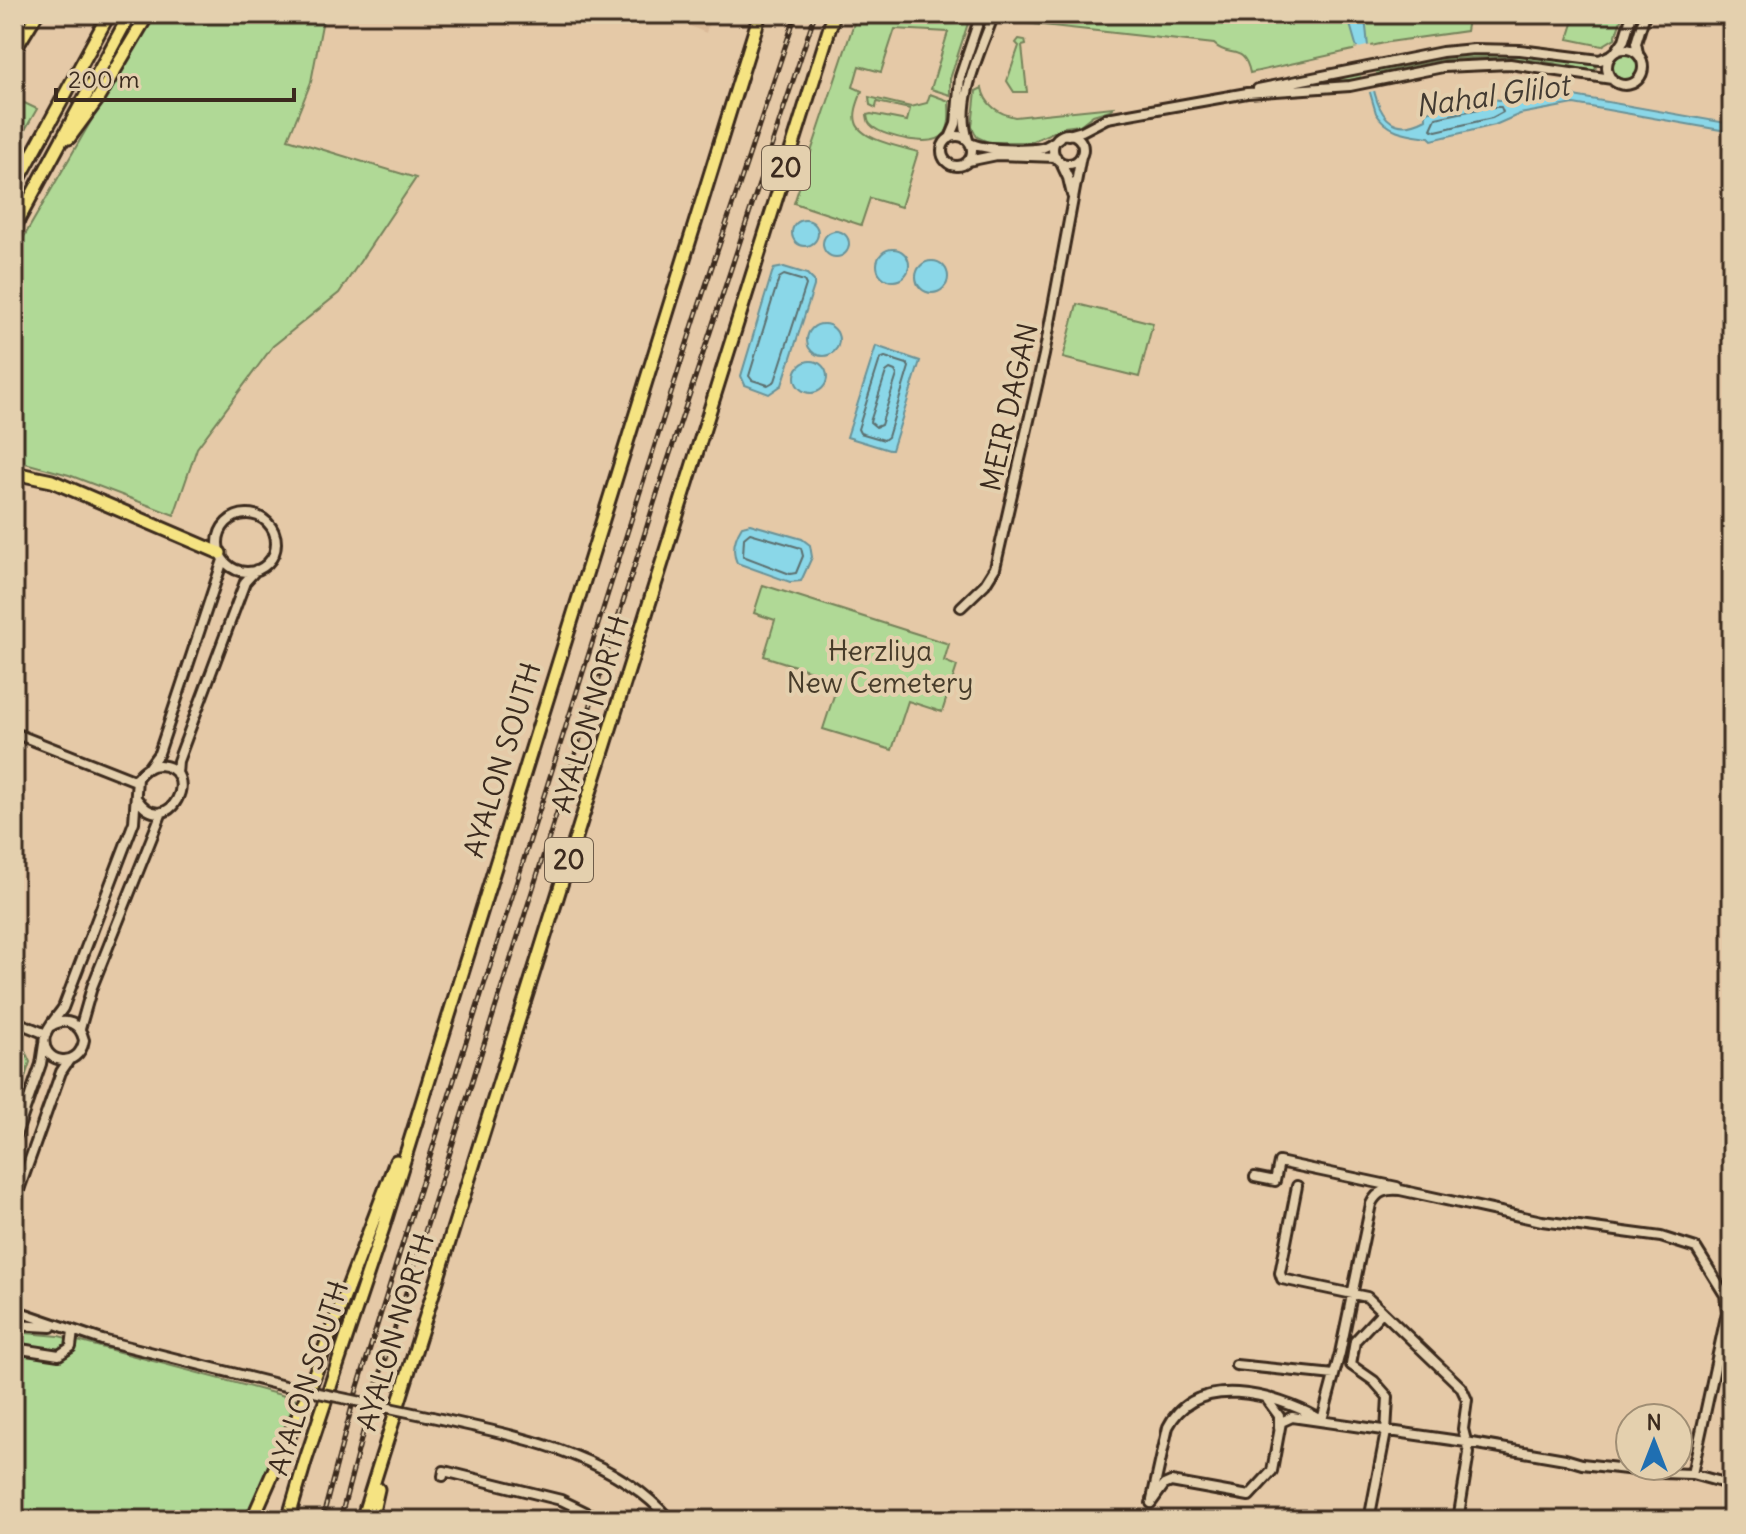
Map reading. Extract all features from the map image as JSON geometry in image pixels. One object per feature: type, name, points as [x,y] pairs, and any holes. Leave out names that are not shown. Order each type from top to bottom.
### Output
[{"type":"highway","points":[[14,188],[109,14]]},
{"type":"highway","points":[[14,228],[130,14]]},
{"type":"highway","points":[[41,178],[97,100],[148,14]]},
{"type":"highway","name":"AYALON SOUTH","points":[[288,1520],[383,1228],[760,14]]},
{"type":"highway","name":"AYALON NORTH","points":[[362,1520],[834,14]]},
{"type":"highway","points":[[14,473],[52,481],[222,557]]},
{"type":"highway","points":[[252,1520],[303,1405],[430,1071]]},
{"type":"highway","points":[[371,1520],[391,1422]]},
{"type":"main road","points":[[14,52],[37,14]]},
{"type":"street","points":[[981,14],[958,86],[956,124],[943,145],[945,160],[953,165],[988,156],[1057,159],[1071,164],[1082,152],[1077,137],[1064,136],[1054,145],[1057,159]]},
{"type":"street","points":[[967,161],[972,153],[965,129],[967,97],[994,14]]},
{"type":"street","points":[[1612,79],[1607,67],[1624,40],[1632,14]]},
{"type":"street","points":[[950,138],[959,136],[986,148],[1038,148],[1107,118],[1250,92],[1350,86],[1443,67],[1492,64],[1531,67],[1612,79],[1626,85],[1641,76],[1643,65],[1636,43],[1645,14]]},
{"type":"street","points":[[1250,92],[1392,62],[1474,49],[1520,50],[1600,60],[1627,49],[1638,54]]},
{"type":"street","name":"MEIR DAGAN","points":[[961,607],[985,584],[995,568],[1030,421],[1082,152],[1094,124]]},
{"type":"street","name":"MEIR DAGAN","points":[[1057,159],[1068,178],[1073,204]]},
{"type":"street","points":[[14,1141],[41,1064],[47,1034],[63,1008],[134,822],[136,781],[159,753],[222,557],[219,532],[227,520],[242,514],[260,517],[272,527],[276,544],[270,560],[245,582],[239,595],[178,761],[177,774],[182,789],[180,797],[162,812],[147,810],[137,799]]},
{"type":"street","points":[[222,557],[236,570],[256,570]]},
{"type":"street","points":[[14,733],[136,781]]},
{"type":"street","points":[[148,768],[163,766],[177,774]]},
{"type":"street","points":[[14,1204],[61,1072],[83,1046],[80,1029],[92,987],[162,812]]},
{"type":"street","points":[[14,1021],[47,1034]]},
{"type":"street","points":[[47,1034],[63,1021],[80,1029]]},
{"type":"street","points":[[47,1034],[50,1055],[69,1060]]},
{"type":"street","points":[[1255,1177],[1275,1181],[1279,1162],[1449,1198],[1448,1201]]},
{"type":"street","points":[[1297,1186],[1280,1276],[1282,1279],[1367,1297],[1461,1387],[1467,1400],[1463,1429],[1469,1453],[1458,1520]]},
{"type":"street","points":[[1322,1420],[1371,1204],[1378,1193],[1400,1190],[1542,1221],[1661,1237],[1696,1248],[1725,1295],[1727,1312],[1694,1465]]},
{"type":"street","points":[[14,1310],[73,1331],[276,1384],[529,1440],[584,1461],[632,1486],[670,1520]]},
{"type":"street","points":[[1369,1520],[1386,1432],[1388,1397],[1374,1381],[1351,1365],[1355,1341],[1382,1312]]},
{"type":"street","points":[[14,1325],[60,1327]]},
{"type":"street","points":[[14,1348],[59,1355],[71,1347],[73,1331]]},
{"type":"street","points":[[1236,1365],[1334,1375]]},
{"type":"street","points":[[1265,1398],[1276,1409],[1281,1422],[1267,1478],[1253,1493],[1245,1497],[1171,1482],[1164,1485],[1151,1503],[1168,1427],[1183,1407],[1202,1395],[1232,1393],[1265,1398],[1300,1408],[1322,1420]]},
{"type":"street","points":[[1281,1422],[1292,1417],[1322,1420],[1614,1468]]},
{"type":"street","points":[[443,1476],[444,1471],[561,1500],[602,1520]]},
{"type":"street","points":[[1694,1475],[1732,1485]]},
{"type":"shaded area","points":[[662,14],[711,14],[706,33]]},
{"type":"green space","points":[[153,14],[324,14],[311,82],[288,139],[416,178],[339,293],[273,346],[197,448],[174,515],[69,475],[14,460],[14,254]]},
{"type":"green space","points":[[857,14],[971,14],[950,79],[950,95],[931,89],[948,32],[895,29],[881,72],[859,66],[853,87],[862,91],[855,114],[859,128],[882,142],[918,152],[901,207],[870,198],[861,225],[794,203]]},
{"type":"green space","points":[[1010,14],[1469,14],[1466,31],[1389,42],[1250,73],[1244,58],[1214,44],[1007,21]]},
{"type":"green space","points":[[1576,14],[1623,14],[1615,38],[1602,46],[1568,39]]},
{"type":"green space","points":[[1019,39],[1025,40],[1026,45],[1022,46],[1027,92],[1014,92],[1007,81]]},
{"type":"green space","points":[[1500,52],[1596,65],[1595,72],[1519,59],[1461,58],[1338,82],[1303,84],[1461,53]]},
{"type":"green space","points":[[1625,54],[1634,58],[1638,67],[1634,76],[1625,80],[1616,76],[1612,67],[1616,58]]},
{"type":"green space","points":[[982,88],[994,108],[1015,117],[1113,107],[1093,115],[1080,125],[1064,127],[1031,142],[988,142],[977,137],[972,127],[976,91]]},
{"type":"green space","points":[[930,94],[949,101],[948,126],[940,138],[921,141],[898,138],[879,131],[868,122],[867,115],[871,114],[907,121],[910,109],[877,102],[876,108],[870,105],[869,97],[911,107],[927,103]]},
{"type":"green space","points":[[14,98],[37,109],[14,149]]},
{"type":"green space","points":[[1077,304],[1153,323],[1139,377],[1063,358]]},
{"type":"green space","name":"Herzliya New Cemetery","points":[[763,585],[949,644],[944,661],[957,666],[942,712],[908,701],[892,750],[823,729],[839,680],[764,656],[775,620],[754,613]]},
{"type":"green space","points":[[14,1042],[26,1053],[30,1062],[14,1110],[14,1078],[20,1062],[14,1052]]},
{"type":"green space","points":[[14,1332],[59,1336],[296,1399],[246,1520],[14,1520]]},
{"type":"water","points":[[1347,14],[1364,14],[1374,92],[1381,110],[1391,121],[1406,125],[1426,119],[1426,112],[1487,98],[1518,103],[1574,96],[1732,124],[1732,132],[1574,104],[1520,114],[1495,125],[1432,140],[1399,131],[1386,125],[1376,113]]},
{"type":"water","points":[[805,220],[814,224],[818,233],[814,242],[805,246],[796,242],[792,233],[796,224]]},
{"type":"water","points":[[836,231],[845,235],[849,244],[845,253],[836,257],[827,253],[823,244],[827,235]]},
{"type":"water","points":[[893,249],[904,254],[909,265],[904,276],[893,281],[882,276],[877,265],[882,254]]},
{"type":"water","points":[[932,261],[943,266],[948,277],[943,288],[932,293],[921,288],[916,277],[921,266]]},
{"type":"water","points":[[784,267],[807,274],[814,281],[814,286],[782,385],[769,394],[745,385],[741,376],[772,273],[774,269]]},
{"type":"water","points":[[823,324],[834,329],[839,340],[834,351],[823,356],[812,351],[807,340],[812,329]]},
{"type":"water","points":[[876,346],[920,361],[892,450],[847,437]]},
{"type":"water","points":[[811,361],[822,366],[827,377],[822,388],[811,393],[800,388],[795,377],[800,366]]},
{"type":"water","points":[[750,524],[802,539],[810,545],[812,557],[801,581],[790,582],[737,563],[734,553],[736,539],[742,526]]},
{"type":"pier","points":[[1371,45],[1379,90],[1365,93],[1354,49]]},
{"type":"railway","points":[[322,1520],[352,1406],[418,1194],[695,318],[796,14]]},
{"type":"railway","points":[[340,1520],[368,1413],[663,475],[815,14]]},
{"type":"water label","name":"Nahal Glilot","points":[[1492,96]]}]
